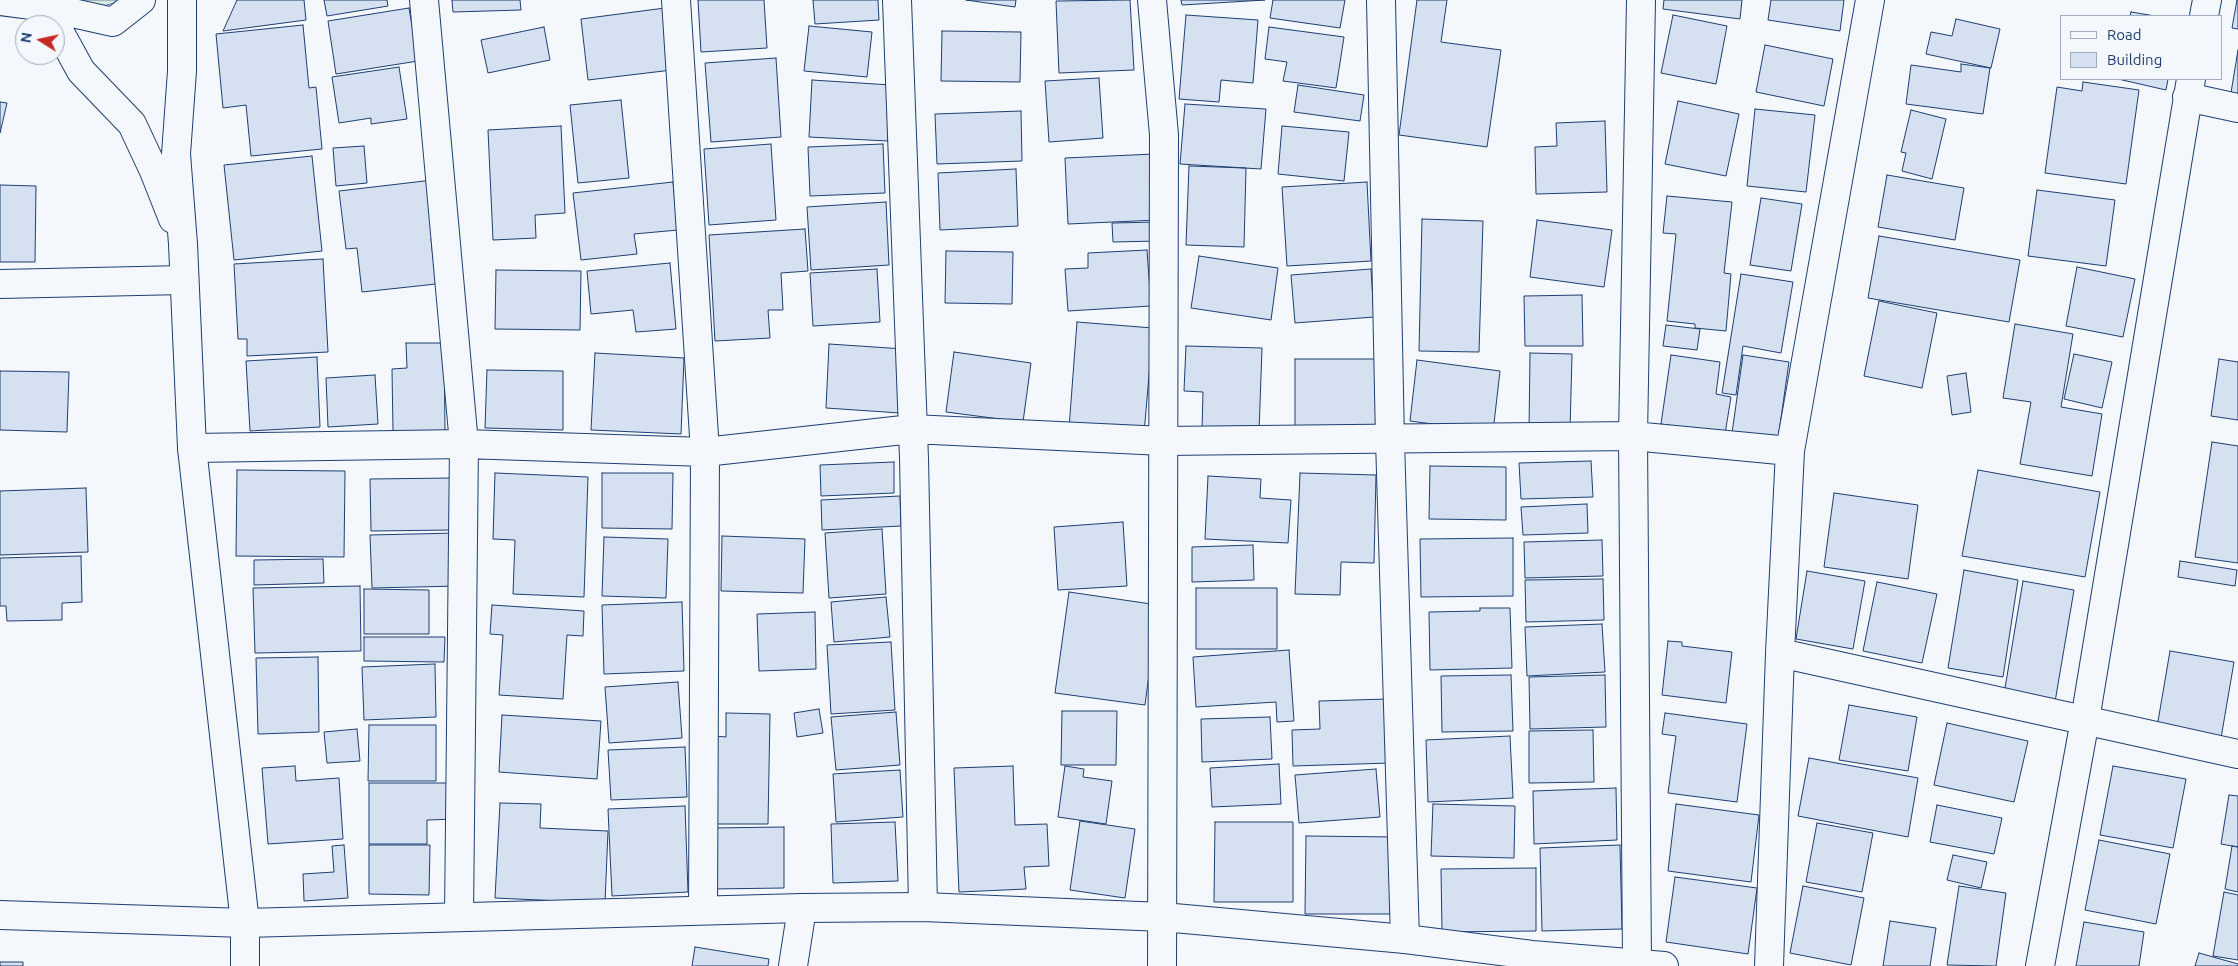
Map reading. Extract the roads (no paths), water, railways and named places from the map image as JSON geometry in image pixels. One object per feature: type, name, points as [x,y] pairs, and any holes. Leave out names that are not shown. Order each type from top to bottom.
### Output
[{"type":"street","points":[[0,1],[46,4],[113,22],[141,0]]},
{"type":"street","points":[[182,0],[182,71],[176,154],[183,244],[192,448],[245,923],[245,966]]},
{"type":"street","points":[[424,0],[464,444],[459,916]]},
{"type":"street","points":[[676,0],[705,452],[703,910]]},
{"type":"street","points":[[897,0],[912,429],[923,907]]},
{"type":"street","points":[[1152,0],[1164,135],[1162,966]]},
{"type":"street","points":[[1381,0],[1390,440],[1405,939]]},
{"type":"street","points":[[0,915],[245,923],[703,910],[923,907],[1163,917],[1405,939],[1533,961],[1650,964],[1633,436],[1641,0]]},
{"type":"street","points":[[1769,966],[1780,653],[1790,451],[1870,0]]},
{"type":"street","points":[[2204,15],[2207,0]]},
{"type":"street","points":[[46,4],[81,71],[132,124],[154,171],[183,244]]},
{"type":"street","points":[[2040,966],[2085,720],[2189,88],[2238,108]]},
{"type":"street","points":[[0,284],[184,280]]},
{"type":"street","points":[[192,448],[464,444],[705,452],[912,429],[1164,442],[1633,436],[1790,451]]},
{"type":"street","points":[[1780,653],[2238,754]]},
{"type":"street","points":[[793,966],[802,908]]}]
